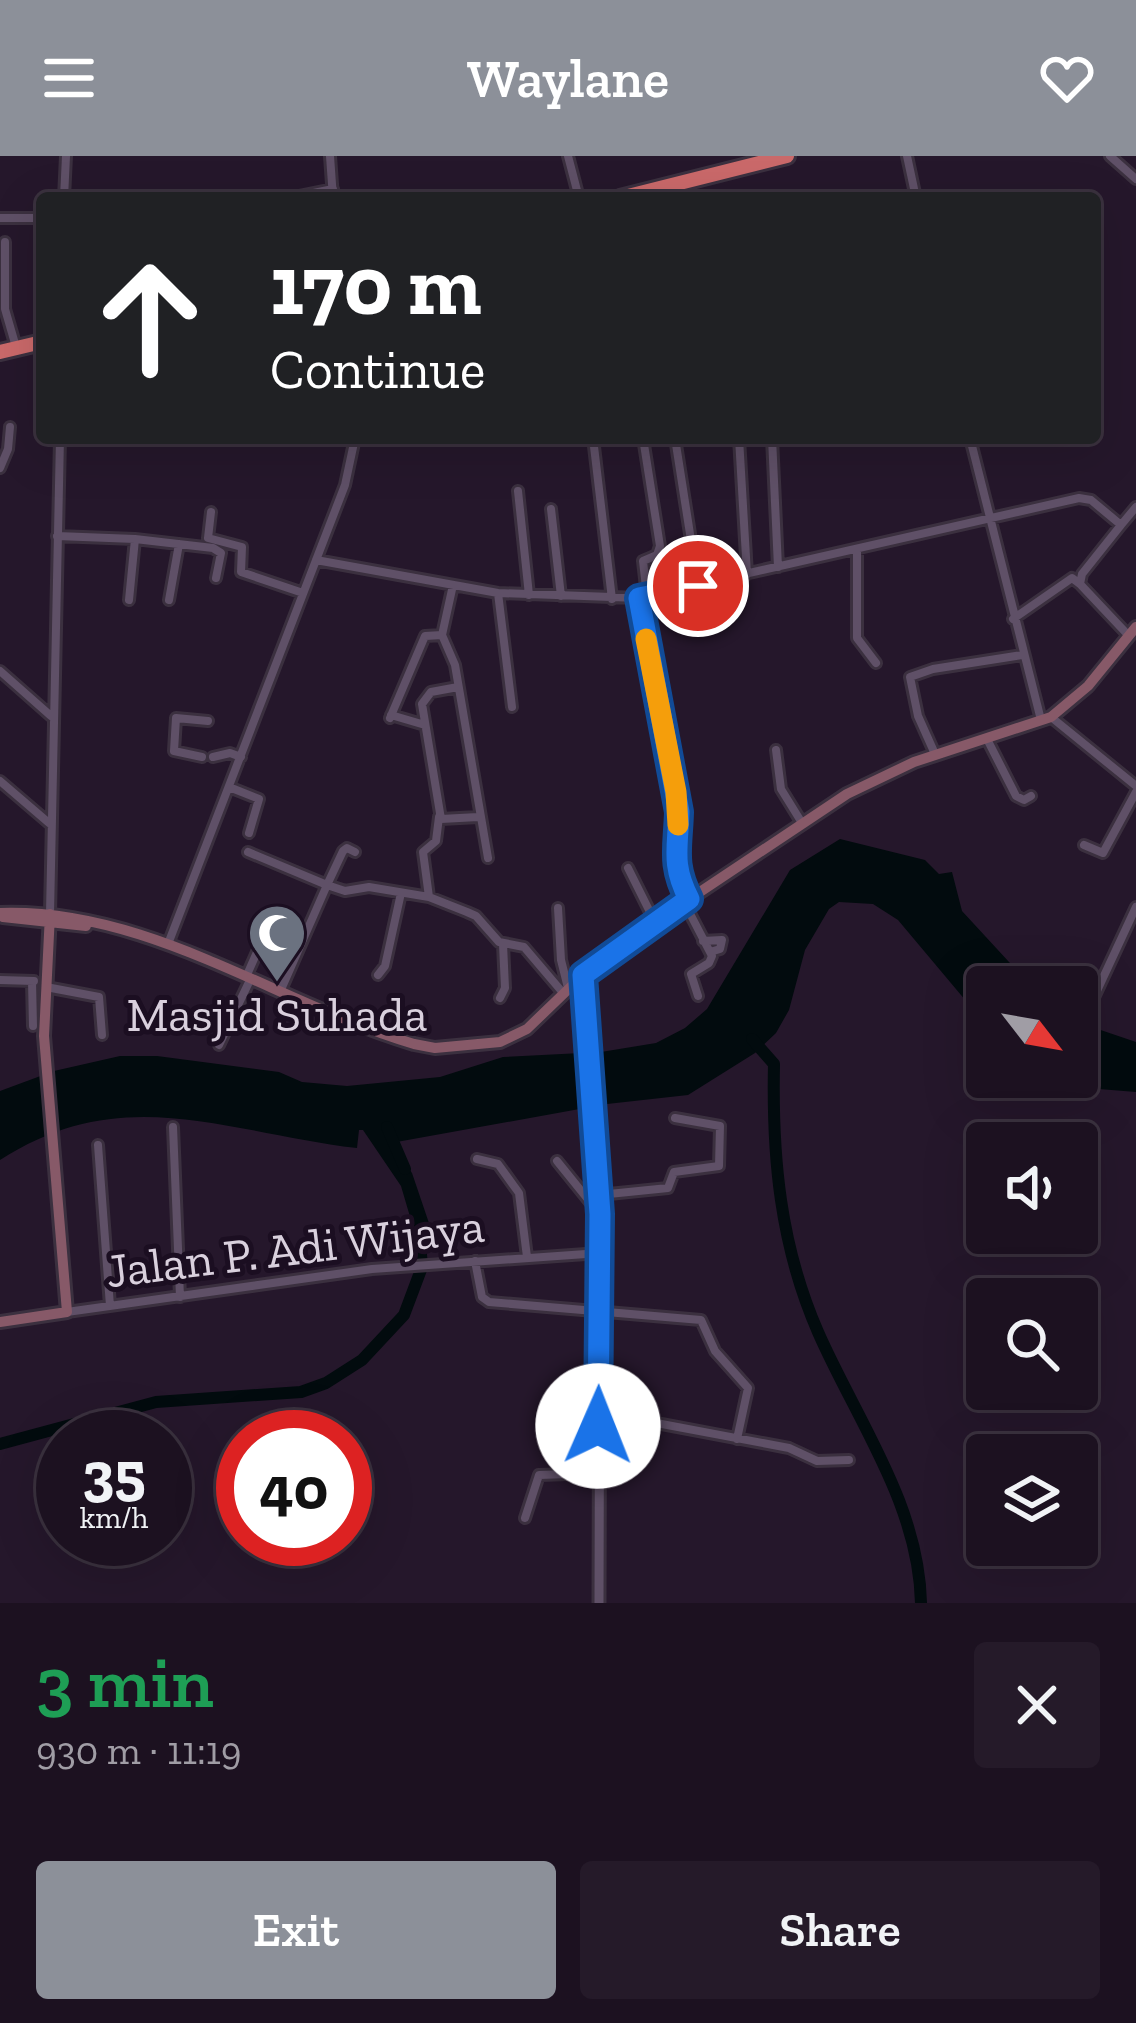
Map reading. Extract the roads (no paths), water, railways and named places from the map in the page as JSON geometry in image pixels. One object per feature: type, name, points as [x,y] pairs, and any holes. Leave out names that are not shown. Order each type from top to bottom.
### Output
[{"type":"highway","points":[[668,192],[779,157]]},
{"type":"main road","points":[[0,915],[113,926],[168,944],[402,1041],[435,1048],[500,1042],[527,1029],[583,975],[655,922],[802,823],[878,778],[1046,718],[1088,686],[1133,631]]},
{"type":"main road","points":[[49,919],[40,983],[68,1312]]},
{"type":"main road","name":"Jalan P. Adi Wijaya","points":[[0,1322],[68,1312]]},
{"type":"street","points":[[64,192],[66,156]]},
{"type":"street","points":[[330,156],[333,192]]},
{"type":"street","points":[[568,156],[577,192]]},
{"type":"street","points":[[907,156],[915,192]]},
{"type":"street","points":[[1110,156],[1136,179]]},
{"type":"street","points":[[0,218],[36,218]]},
{"type":"street","points":[[5,242],[8,350]]},
{"type":"street","points":[[0,468],[10,427]]},
{"type":"street","points":[[49,919],[59,444]]},
{"type":"street","points":[[168,944],[345,484],[354,444]]},
{"type":"street","points":[[594,444],[612,599]]},
{"type":"street","points":[[645,444],[661,546],[657,555],[643,561],[643,597],[679,812],[674,836],[677,872],[710,952],[709,963],[691,974],[698,996]]},
{"type":"street","points":[[676,444],[698,586]]},
{"type":"street","points":[[739,444],[747,574]]},
{"type":"street","points":[[772,444],[778,567]]},
{"type":"street","points":[[971,444],[1022,655],[1046,718],[1136,789],[1103,853],[1084,845]]},
{"type":"street","points":[[518,491],[529,595]]},
{"type":"street","points":[[316,560],[498,593],[612,599],[698,586],[1084,497],[1121,525]]},
{"type":"street","points":[[1080,584],[1082,574],[1136,507]]},
{"type":"street","points":[[551,508],[561,596]]},
{"type":"street","points":[[211,512],[208,538],[241,546],[239,570],[303,593]]},
{"type":"street","points":[[57,536],[135,539],[220,551],[216,578]]},
{"type":"street","points":[[129,600],[135,539]]},
{"type":"street","points":[[170,600],[178,544]]},
{"type":"street","points":[[857,549],[857,638],[876,663]]},
{"type":"street","points":[[1013,619],[1070,579],[1133,631]]},
{"type":"street","points":[[453,585],[442,634],[458,687],[488,858]]},
{"type":"street","points":[[498,593],[512,707]]},
{"type":"street","points":[[425,724],[391,716],[425,636],[442,634]]},
{"type":"street","points":[[935,754],[918,716],[910,677],[1022,655]]},
{"type":"street","points":[[0,671],[51,716]]},
{"type":"street","points":[[429,897],[423,852],[436,842],[440,816],[422,704],[427,694],[458,687]]},
{"type":"street","points":[[208,721],[182,718],[173,723],[174,751],[241,757]]},
{"type":"street","points":[[986,737],[1016,796],[1024,800],[1031,796]]},
{"type":"street","points":[[776,750],[781,789],[802,823]]},
{"type":"street","points":[[0,781],[50,823]]},
{"type":"street","points":[[229,787],[259,799],[249,832]]},
{"type":"street","points":[[440,816],[447,821],[478,818]]},
{"type":"street","points":[[280,992],[343,851],[355,852]]},
{"type":"street","points":[[248,852],[345,891],[369,887],[429,897],[476,916],[503,944],[524,946],[566,992]]},
{"type":"street","points":[[628,868],[655,922]]},
{"type":"street","points":[[378,976],[385,966],[401,893]]},
{"type":"street","points":[[1098,989],[1136,907]]},
{"type":"street","points":[[558,908],[566,992]]},
{"type":"street","points":[[219,1045],[273,916]]},
{"type":"street","points":[[704,940],[722,938],[720,949],[710,952]]},
{"type":"street","points":[[500,998],[505,988],[503,944]]},
{"type":"street","points":[[583,975],[600,1214],[599,1603]]},
{"type":"street","points":[[0,980],[40,983],[99,997],[102,1035]]},
{"type":"street","points":[[33,1026],[40,983]]},
{"type":"street","points":[[599,1195],[668,1188],[674,1172],[719,1166],[720,1126],[675,1118]]},
{"type":"street","points":[[173,1127],[180,1297]]},
{"type":"street","points":[[98,1145],[110,1306]]},
{"type":"street","points":[[477,1159],[497,1164],[519,1193],[526,1257]]},
{"type":"street","points":[[557,1161],[600,1214]]},
{"type":"street","name":"Jalan P. Adi Wijaya","points":[[68,1312],[434,1264],[600,1253]]},
{"type":"street","points":[[475,1261],[486,1301],[701,1320],[715,1351],[748,1388],[737,1438]]},
{"type":"street","points":[[598,1412],[789,1448],[817,1461],[849,1460]]},
{"type":"street","points":[[525,1518],[539,1474],[598,1473]]},
{"type":"waterway","points":[[752,1039],[774,1064],[777,1167],[795,1266],[818,1332],[898,1497],[918,1566],[921,1603]]},
{"type":"waterway","points":[[387,1127],[405,1169]]},
{"type":"waterway","points":[[0,1444],[156,1402],[301,1392],[326,1383],[362,1360],[404,1315],[422,1267],[419,1230]]},
{"type":"place","name":"Masjid Suhada","points":[[277,984]]}]
